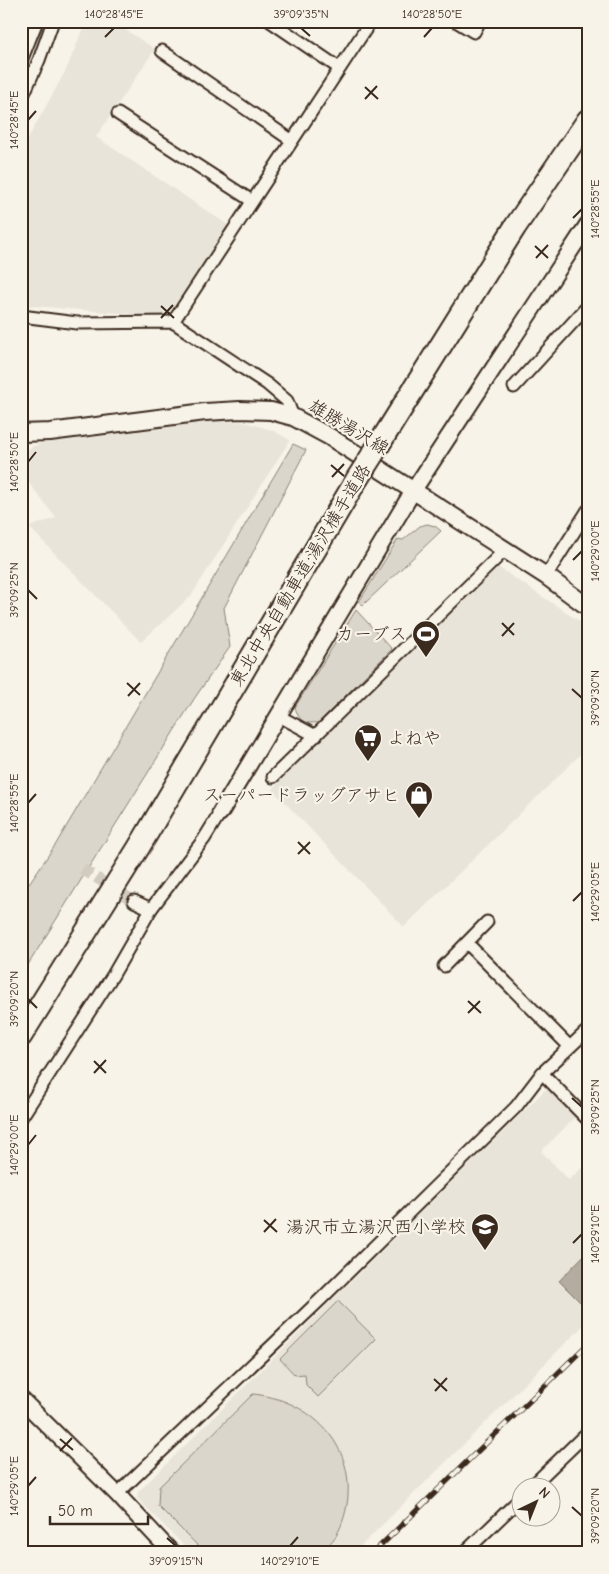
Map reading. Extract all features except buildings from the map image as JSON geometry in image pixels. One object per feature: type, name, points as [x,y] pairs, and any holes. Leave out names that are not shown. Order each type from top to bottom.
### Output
[{"type":"highway","name":"東北中央自動車道;湯沢横手道路","points":[[21,1036],[144,838],[357,479],[515,227],[588,120]]},
{"type":"main road","name":"雄勝湯沢線","points":[[21,434],[231,410],[271,411],[293,417],[330,437],[546,576],[588,607]]},
{"type":"street","points":[[21,61],[37,21]]},
{"type":"street","points":[[21,100],[39,60],[53,21]]},
{"type":"street","points":[[270,21],[339,68]]},
{"type":"street","points":[[173,322],[371,21]]},
{"type":"street","points":[[456,21],[474,32],[480,21]]},
{"type":"street","points":[[162,51],[291,140]]},
{"type":"street","points":[[118,114],[252,202]]},
{"type":"street","points":[[21,1118],[113,976],[151,909],[204,839],[414,491],[588,224]]},
{"type":"street","points":[[514,387],[588,308]]},
{"type":"street","points":[[21,316],[77,323],[173,322],[267,384],[287,400],[293,417]]},
{"type":"street","points":[[546,576],[588,510]]},
{"type":"street","points":[[273,777],[505,550]]},
{"type":"street","points":[[279,716],[316,736]]},
{"type":"street","points":[[134,901],[151,909]]},
{"type":"street","points":[[444,966],[487,922]]},
{"type":"street","points":[[467,943],[569,1046]]},
{"type":"street","points":[[117,1494],[322,1298],[502,1121],[516,1107],[542,1073],[588,1030]]},
{"type":"street","points":[[542,1073],[588,1120]]},
{"type":"street","points":[[21,1399],[117,1494],[172,1553]]},
{"type":"street","points":[[542,1476],[588,1432]]},
{"type":"street","points":[[467,1552],[512,1506]]},
{"type":"shaded area","points":[[86,21],[112,21],[155,49],[96,137],[228,225],[167,317],[21,305],[21,151],[66,70]]},
{"type":"shaded area","points":[[217,421],[245,422],[272,430],[290,440],[191,596],[141,642],[29,527],[56,518],[29,483],[21,468],[21,452],[39,444]]},
{"type":"shaded area","points":[[293,444],[306,450],[224,608],[230,647],[194,699],[21,976],[21,895],[56,844]]},
{"type":"shaded area","points":[[427,524],[435,526],[441,531],[363,605],[359,602],[398,539],[403,540],[420,526]]},
{"type":"shaded area","points":[[498,567],[588,627],[588,747],[404,927],[272,789]]},
{"type":"shaded area","points":[[356,610],[392,649],[319,722],[306,723],[298,716],[295,707]]},
{"type":"shaded area","name":"湯沢市立湯沢西小学校","points":[[548,1087],[577,1116],[541,1151],[569,1180],[588,1162],[588,1321],[354,1553],[191,1553],[137,1498],[138,1492]]},
{"type":"shaded area","points":[[588,1251],[588,1294],[580,1302],[559,1281]]},
{"type":"shaded area","points":[[338,1301],[376,1339],[318,1397],[306,1385],[305,1374],[295,1375],[280,1359]]},
{"type":"shaded area","points":[[253,1394],[272,1397],[291,1404],[307,1413],[334,1440],[342,1457],[347,1475],[348,1496],[346,1511],[336,1536],[320,1553],[205,1553],[158,1506],[159,1487]]},
{"type":"tunnel","points":[[82,869],[134,901]]},
{"type":"railway","points":[[373,1553],[588,1344]]},
{"type":"place","name":"カーブス","points":[[426,658]]},
{"type":"place","name":"よねや","points":[[368,762]]},
{"type":"place","name":"スーパードラッグアサヒ","points":[[419,819]]},
{"type":"place","name":"湯沢市立湯沢西小学校","points":[[485,1251]]}]
